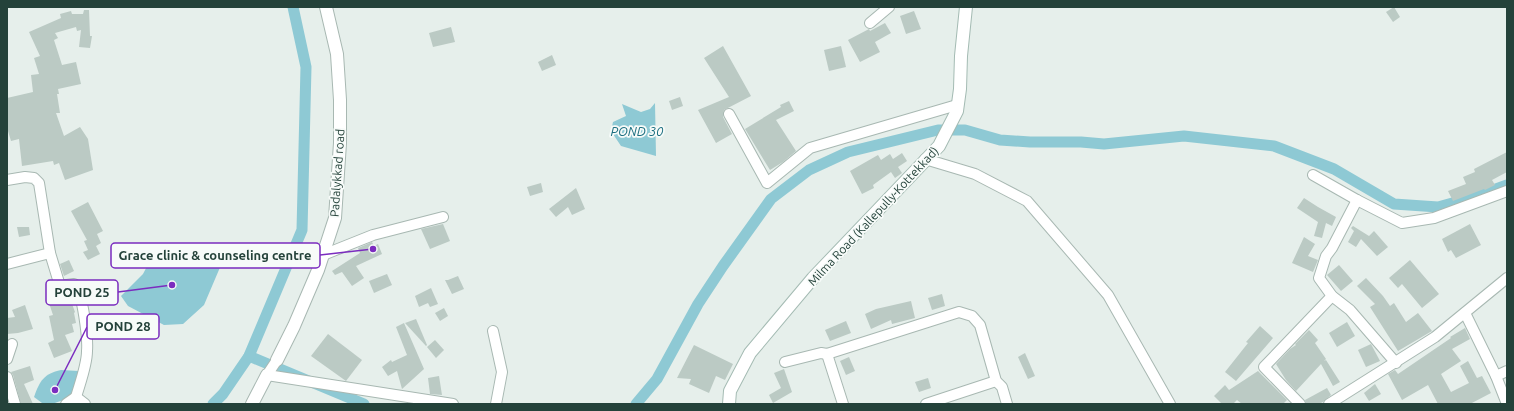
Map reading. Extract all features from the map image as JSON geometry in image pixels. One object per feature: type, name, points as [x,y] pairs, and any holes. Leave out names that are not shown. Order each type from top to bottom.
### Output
[{"type":"main road","name":"Padalykkad road","points":[[277,360],[294,326],[318,270],[335,218],[340,143],[340,100],[337,54],[326,7]]},
{"type":"main road","name":"Milma Road (Kallepully-Kottekkad)","points":[[729,404],[730,391],[750,353],[813,278],[939,146],[957,108],[960,89],[961,56],[966,7]]},
{"type":"main road","points":[[252,404],[267,375]]},
{"type":"street","points":[[870,23],[889,7]]},
{"type":"street","points":[[729,114],[767,183],[810,148],[957,108]]},
{"type":"street","points":[[925,159],[975,174],[1027,201],[1108,296],[1170,404]]},
{"type":"street","points":[[1313,175],[1402,223],[1434,218],[1507,191]]},
{"type":"street","points":[[7,180],[25,177],[34,178],[39,183],[50,253],[60,286],[74,284],[76,286],[84,313],[87,352],[76,397],[66,404]]},
{"type":"street","points":[[1357,200],[1332,248],[1326,256],[1319,278],[1332,296],[1350,310],[1396,363]]},
{"type":"street","points":[[323,256],[373,235],[442,217]]},
{"type":"street","points":[[7,264],[50,253]]},
{"type":"street","points":[[1329,404],[1435,337],[1507,278]]},
{"type":"street","points":[[1300,404],[1264,367],[1332,296]]},
{"type":"street","points":[[785,362],[820,353],[827,354],[959,312],[972,316],[980,325],[996,381],[1002,387],[1007,404]]},
{"type":"street","points":[[1465,313],[1496,376],[1507,404]]},
{"type":"street","points":[[494,330],[502,372],[496,404]]},
{"type":"street","points":[[7,359],[12,344]]},
{"type":"street","points":[[827,354],[843,404]]},
{"type":"street","name":"Padalykkad road","points":[[267,375],[277,360]]},
{"type":"street","points":[[1496,376],[1507,371]]},
{"type":"street","points":[[267,375],[453,404]]},
{"type":"street","points":[[7,377],[15,404]]},
{"type":"street","points":[[926,404],[996,381]]},
{"type":"street","points":[[76,397],[85,404]]},
{"type":"water","name":"POND 30","points":[[655,103],[656,156],[621,146],[611,131],[613,122],[626,116],[622,104],[641,112],[650,109]]},
{"type":"water","points":[[181,249],[209,251],[224,258],[204,305],[183,324],[164,325],[128,306],[121,296],[143,274],[154,253]]},
{"type":"water","points":[[61,370],[79,371],[72,397],[52,404],[42,403],[34,397],[38,386],[43,379],[50,374]]},
{"type":"building","points":[[1394,7],[1400,17],[1393,22],[1386,12]]},
{"type":"building","points":[[84,10],[89,10],[90,36],[92,36],[90,48],[79,47],[81,30],[77,31],[76,27],[55,33],[58,38],[54,40],[62,65],[76,62],[81,84],[58,89],[59,94],[57,94],[60,113],[56,113],[64,136],[80,127],[88,139],[93,170],[65,180],[59,163],[54,165],[53,161],[22,166],[19,139],[11,141],[7,131],[7,98],[33,92],[31,75],[39,74],[34,58],[40,56],[29,32],[61,18],[60,14],[71,11],[72,14],[83,14]]},
{"type":"building","points":[[914,11],[921,29],[906,34],[900,16]]},
{"type":"building","points":[[885,23],[891,33],[875,42],[880,52],[860,62],[848,40],[869,29],[870,31]]},
{"type":"building","points":[[451,27],[455,42],[433,47],[429,33]]},
{"type":"building","points":[[723,46],[751,96],[724,110],[723,117],[732,134],[716,143],[698,110],[729,97],[704,58]]},
{"type":"building","points":[[841,46],[846,67],[829,71],[824,50]]},
{"type":"building","points":[[552,55],[556,65],[542,71],[538,62]]},
{"type":"building","points":[[680,97],[683,106],[672,110],[669,101]]},
{"type":"building","points":[[789,101],[794,111],[776,120],[796,151],[783,162],[770,170],[745,129],[781,107],[780,105]]},
{"type":"building","points":[[1507,152],[1507,172],[1492,180],[1495,185],[1453,201],[1448,191],[1466,184],[1463,177],[1475,172],[1474,169]]},
{"type":"building","points":[[902,153],[907,161],[898,167],[902,173],[895,178],[891,172],[873,185],[874,188],[862,194],[850,171],[878,155],[881,160],[890,154],[893,159]]},
{"type":"building","points":[[541,183],[543,192],[530,196],[527,187]]},
{"type":"building","points":[[576,188],[585,209],[572,215],[568,207],[556,217],[549,209]]},
{"type":"building","points":[[1304,198],[1336,217],[1332,226],[1326,223],[1322,238],[1314,236],[1318,222],[1297,208]]},
{"type":"building","points":[[88,202],[103,231],[97,234],[101,243],[96,246],[100,254],[88,260],[83,252],[88,250],[84,241],[87,240],[71,211]]},
{"type":"building","points":[[443,224],[450,241],[430,249],[421,229]]},
{"type":"building","points":[[1470,224],[1481,245],[1456,258],[1451,250],[1448,252],[1442,239]]},
{"type":"building","points":[[1353,226],[1369,236],[1374,231],[1388,247],[1377,256],[1361,239],[1356,247],[1348,242],[1354,231],[1351,228]]},
{"type":"building","points":[[17,227],[29,227],[30,235],[19,237]]},
{"type":"building","points":[[1304,237],[1315,244],[1308,256],[1318,260],[1313,272],[1292,263]]},
{"type":"building","points":[[372,242],[374,246],[378,244],[382,254],[356,266],[364,278],[352,286],[342,272],[335,275],[332,271],[360,253],[358,248]]},
{"type":"building","points":[[69,260],[74,271],[64,276],[60,264]]},
{"type":"building","points":[[1410,260],[1439,294],[1422,308],[1402,284],[1398,288],[1389,278]]},
{"type":"building","points":[[1339,265],[1353,281],[1341,291],[1327,275]]},
{"type":"building","points":[[387,274],[392,285],[374,293],[369,281]]},
{"type":"building","points":[[458,276],[464,289],[452,294],[445,280]]},
{"type":"building","points":[[1366,278],[1390,306],[1394,303],[1406,322],[1418,313],[1432,331],[1398,351],[1370,307],[1375,304],[1357,286]]},
{"type":"building","points":[[431,288],[438,304],[430,307],[428,303],[419,307],[415,296]]},
{"type":"building","points":[[55,290],[60,292],[61,295],[68,293],[75,312],[76,323],[72,324],[74,332],[65,335],[72,351],[54,358],[48,343],[54,340],[49,316],[53,315],[46,294]]},
{"type":"building","points":[[942,294],[945,306],[932,310],[928,298]]},
{"type":"building","points":[[911,301],[915,318],[892,324],[891,320],[871,329],[865,314],[876,309]]},
{"type":"building","points":[[25,305],[33,329],[7,334],[7,318],[15,317],[12,310]]},
{"type":"building","points":[[444,308],[448,316],[440,321],[435,313]]},
{"type":"building","points":[[416,319],[427,345],[426,346],[405,323]]},
{"type":"building","points":[[846,321],[851,333],[830,341],[825,330]]},
{"type":"building","points":[[1347,322],[1355,336],[1337,347],[1329,333]]},
{"type":"building","points":[[404,323],[424,369],[402,389],[397,371],[388,376],[382,367],[391,360],[392,362],[407,355],[396,327]]},
{"type":"building","points":[[1260,326],[1273,338],[1236,381],[1225,372],[1248,343],[1246,342]]},
{"type":"building","points":[[1465,328],[1470,339],[1452,349],[1461,361],[1441,374],[1451,392],[1469,383],[1460,366],[1468,361],[1477,378],[1482,376],[1491,393],[1470,404],[1438,404],[1428,385],[1402,400],[1388,374],[1395,370],[1398,374]]},
{"type":"building","points":[[1309,330],[1318,340],[1315,343],[1326,359],[1324,361],[1326,360],[1340,382],[1333,386],[1321,364],[1296,391],[1286,380],[1276,364]]},
{"type":"building","points":[[328,334],[362,360],[346,381],[311,356]]},
{"type":"building","points":[[435,340],[444,350],[436,358],[427,347]]},
{"type":"building","points":[[1371,344],[1380,361],[1366,367],[1358,350]]},
{"type":"building","points":[[694,345],[733,364],[725,380],[716,376],[709,393],[689,384],[691,379],[677,378]]},
{"type":"building","points":[[1025,353],[1035,376],[1028,379],[1018,357]]},
{"type":"building","points":[[849,357],[855,371],[846,375],[840,361]]},
{"type":"building","points":[[30,366],[34,380],[24,384],[33,404],[21,404],[11,372]]},
{"type":"building","points":[[784,369],[792,392],[773,403],[769,395],[781,388],[774,373]]},
{"type":"building","points":[[1258,371],[1287,400],[1283,404],[1242,404],[1237,400],[1233,404],[1222,404],[1214,396],[1225,385],[1229,390]]},
{"type":"building","points":[[439,376],[442,395],[430,394],[428,378]]},
{"type":"building","points":[[928,378],[931,388],[919,392],[915,382]]},
{"type":"building","points":[[1375,384],[1381,394],[1369,401],[1364,393]]},
{"type":"building","points":[[1327,388],[1331,395],[1323,402],[1319,404],[1306,404],[1305,400]]},
{"type":"waterway","points":[[213,404],[223,394],[249,356],[302,230],[306,67],[293,7]]},
{"type":"waterway","points":[[636,404],[657,379],[698,304],[771,199],[809,170],[848,152],[938,130],[965,130],[1000,140],[1104,144],[1184,136],[1274,146],[1334,169],[1394,204],[1438,207],[1474,197],[1507,185]]},
{"type":"waterway","points":[[249,356],[364,404]]},
{"type":"place","name":"Grace clinic & counseling centre","points":[[373,249]]},
{"type":"place","name":"POND 25","points":[[172,285]]},
{"type":"place","name":"POND 28","points":[[55,390]]}]
